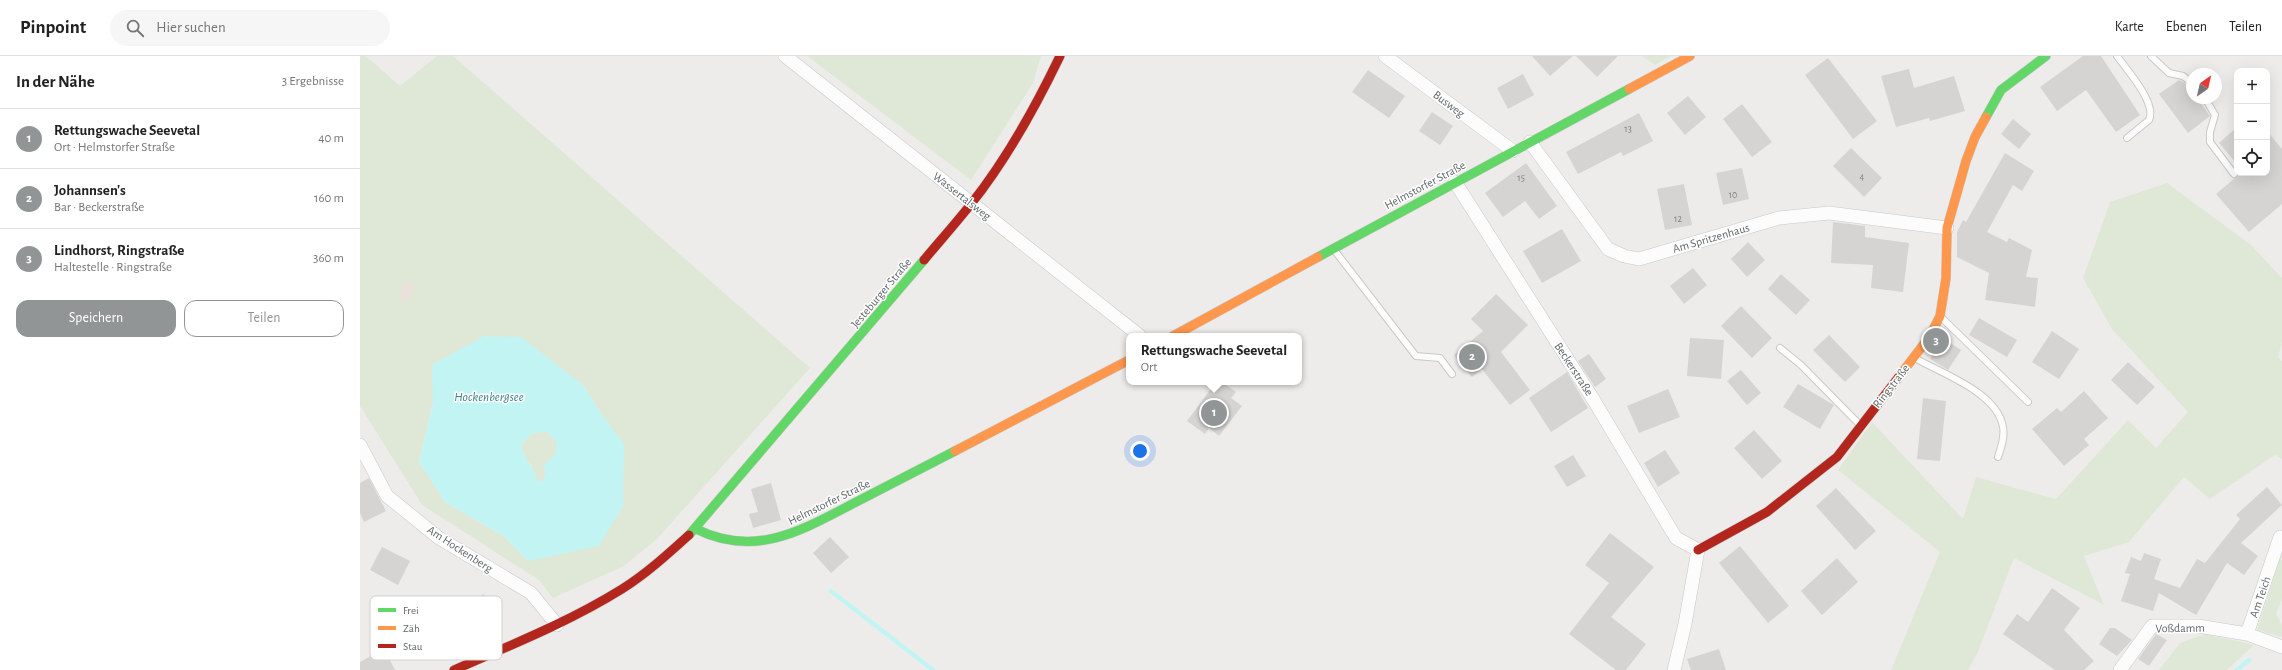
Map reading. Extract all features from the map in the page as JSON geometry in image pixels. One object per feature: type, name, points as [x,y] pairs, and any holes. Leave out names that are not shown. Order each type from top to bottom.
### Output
[{"type":"street","name":"Wassertalsweg","points":[[785,56],[1136,333]]},
{"type":"street","name":"Jesteburger Straße","points":[[696,529],[801,407],[971,204],[1008,152],[1040,99],[1060,56]]},
{"type":"street","name":"Busweg","points":[[1385,56],[1512,151]]},
{"type":"street","name":"Helmstorfer Straße","points":[[1178,333],[1454,182],[1690,56]]},
{"type":"street","name":"Ringstraße","points":[[1698,550],[1767,512],[1809,481],[1837,457],[1930,336],[1940,316],[1946,278],[1947,228],[1966,161],[1975,137],[2000,90],[2046,56]]},
{"type":"street","name":"Am Spritzenhaus","points":[[1530,142],[1608,249],[1624,256],[1639,259],[1779,218],[1829,213],[1947,228]]},
{"type":"street","name":"Beckerstraße","points":[[1454,182],[1593,399],[1676,538],[1698,550]]},
{"type":"street","name":"Helmstorfer Straße","points":[[696,529],[707,536],[729,540],[759,542],[796,533],[1126,362]]},
{"type":"street","name":"Am Hockenberg","points":[[360,446],[387,496],[439,538],[531,593],[557,625]]},
{"type":"street","points":[[502,649],[557,625],[622,589],[661,560],[696,529]]},
{"type":"street","name":"Am Teich","points":[[2247,634],[2280,536]]},
{"type":"street","points":[[1674,670],[1686,624],[1698,550]]},
{"type":"street","name":"Voßdamm","points":[[2120,670],[2152,626],[2198,626],[2247,634],[2282,647]]},
{"type":"street","points":[[454,670],[477,660]]},
{"type":"lane","points":[[2117,56],[2147,99],[2151,109],[2149,120],[2127,138]]},
{"type":"lane","points":[[2151,56],[2169,74],[2184,76],[2186,78]]},
{"type":"lane","points":[[2209,104],[2215,115],[2210,132],[2210,142],[2234,174]]},
{"type":"lane","points":[[1332,249],[1416,356],[1440,358],[1452,374]]},
{"type":"lane","points":[[1940,316],[2028,402]]},
{"type":"lane","points":[[1780,348],[1802,366],[1861,426]]},
{"type":"lane","points":[[1914,358],[1966,385],[1986,398],[1997,410],[2003,427],[2003,440],[1998,457]]},
{"type":"green space","points":[[360,56],[366,56],[400,86],[437,56],[453,56],[810,368],[657,539],[624,566],[553,598],[539,580],[422,505],[360,406]],"holes":[[[584,386],[600,412],[528,561],[505,537],[445,502],[419,462],[433,403]]]},
{"type":"green space","points":[[807,56],[1041,56],[1033,83],[971,180]]},
{"type":"green space","points":[[1642,56],[1671,56],[1655,65]]},
{"type":"green space","points":[[2167,183],[2250,244],[2282,278],[2282,342],[2278,357],[2282,361],[2282,459],[2275,455],[2210,499],[2184,477],[2129,542],[2084,556],[2104,605],[2014,558],[1977,654],[1968,670],[1891,670],[1940,552],[1838,470],[1872,422],[1963,519],[1976,477],[2056,499],[2128,420],[2156,448],[2188,412],[2112,329],[2083,278],[2110,202]]},
{"type":"green space","points":[[548,432],[556,441],[557,451],[543,482],[537,481],[531,465],[523,456],[521,445],[532,433]]},
{"type":"green space","points":[[2282,552],[2282,599],[2276,614],[2282,625],[2282,637],[2257,630]]},
{"type":"green space","points":[[2205,634],[2254,645],[2227,670],[2159,670],[2180,643]]},
{"type":"sand","points":[[406,283],[410,283],[413,288],[408,301],[400,299],[399,294]]},
{"type":"water","name":"Hockenbergsee","points":[[484,336],[521,337],[584,386],[600,412],[624,444],[623,506],[599,546],[528,561],[505,537],[445,502],[419,462],[433,403],[432,365]],"holes":[[[547,432],[556,441],[554,455],[543,465],[546,474],[543,481],[537,481],[534,471],[524,455],[521,445],[532,433]]]},
{"type":"building","points":[[1532,56],[1573,56],[1550,76]]},
{"type":"building","points":[[1576,56],[1618,56],[1597,77]]},
{"type":"building","points":[[2083,56],[2101,56],[2140,115],[2116,132],[2086,90],[2057,111],[2040,87]]},
{"type":"building","points":[[1828,58],[1877,121],[1853,139],[1805,75]]},
{"type":"building","points":[[1909,69],[1914,88],[1954,76],[1965,111],[1930,121],[1929,118],[1896,127],[1881,76]]},
{"type":"building","points":[[1368,70],[1405,96],[1389,118],[1352,92]]},
{"type":"building","points":[[1523,74],[1534,95],[1508,109],[1497,88]]},
{"type":"building","points":[[2179,80],[2186,84],[2186,104],[2201,104],[2210,116],[2188,133],[2159,94]]},
{"type":"building","points":[[1688,96],[1706,117],[1685,135],[1667,113]]},
{"type":"building","points":[[1742,104],[1772,142],[1752,157],[1723,119]]},
{"type":"building","points":[[1432,112],[1453,126],[1440,145],[1419,131]]},
{"type":"building","points":[[1639,113],[1653,141],[1623,156],[1621,152],[1578,174],[1566,152]]},
{"type":"building","points":[[2013,119],[2031,134],[2019,149],[2001,134]]},
{"type":"building","points":[[2234,130],[2234,160],[2219,143]]},
{"type":"building","points":[[2270,135],[2282,149],[2282,204],[2249,232],[2216,194],[2237,176],[2270,176]]},
{"type":"building","points":[[1851,148],[1882,178],[1864,197],[1833,166]]},
{"type":"building","points":[[2005,153],[2034,171],[2022,191],[2013,185],[1987,232],[2007,242],[2009,238],[2032,250],[2026,277],[2038,278],[2035,307],[1985,300],[1989,273],[1957,257],[1957,232],[1963,220],[1966,222]]},
{"type":"building","points":[[1526,163],[1557,206],[1539,219],[1525,201],[1503,217],[1485,193]]},
{"type":"building","points":[[1742,168],[1749,199],[1723,205],[1716,173]]},
{"type":"building","points":[[1684,184],[1692,225],[1665,230],[1657,189]]},
{"type":"building","points":[[1833,222],[1865,226],[1865,237],[1909,243],[1903,292],[1871,288],[1873,265],[1831,263]]},
{"type":"building","points":[[1562,229],[1581,261],[1542,283],[1523,251]]},
{"type":"building","points":[[1748,242],[1765,260],[1747,277],[1731,259]]},
{"type":"building","points":[[1693,268],[1707,285],[1684,304],[1670,286]]},
{"type":"building","points":[[1781,274],[1810,300],[1796,315],[1768,289]]},
{"type":"building","points":[[1496,294],[1528,325],[1501,352],[1530,390],[1510,405],[1482,369],[1472,377],[1454,355],[1483,331],[1471,319]]},
{"type":"building","points":[[1741,306],[1772,338],[1752,358],[1721,326]]},
{"type":"building","points":[[1979,318],[2017,340],[2007,357],[1969,335]]},
{"type":"building","points":[[2052,331],[2079,349],[2059,379],[2032,362]]},
{"type":"building","points":[[1829,335],[1860,367],[1845,382],[1813,350]]},
{"type":"building","points":[[1690,338],[1724,340],[1721,379],[1687,376]]},
{"type":"building","points":[[1943,338],[1961,350],[1948,370],[1930,359]]},
{"type":"building","points":[[1589,354],[1606,379],[1595,387],[1578,361]]},
{"type":"building","points":[[2128,362],[2155,387],[2137,405],[2111,380]]},
{"type":"building","points":[[1741,370],[1761,393],[1747,405],[1727,381]]},
{"type":"building","points":[[1567,372],[1588,408],[1551,432],[1529,398]]},
{"type":"building","points":[[1798,384],[1834,405],[1820,429],[1783,407]]},
{"type":"building","points":[[1214,385],[1226,385],[1236,392],[1231,398],[1242,406],[1219,436],[1209,428],[1205,434],[1187,421]]},
{"type":"building","points":[[1668,389],[1680,417],[1639,433],[1627,406]]},
{"type":"building","points":[[2084,391],[2108,418],[2084,439],[2089,445],[2064,466],[2032,429],[2057,408],[2061,412]]},
{"type":"building","points":[[1923,398],[1946,401],[1940,461],[1917,459]]},
{"type":"building","points":[[1754,430],[1782,461],[1762,479],[1734,448]]},
{"type":"building","points":[[1665,450],[1680,473],[1658,487],[1644,463]]},
{"type":"building","points":[[1573,455],[1586,476],[1567,487],[1554,466]]},
{"type":"building","points":[[369,478],[386,511],[364,522],[360,513],[360,483]]},
{"type":"building","points":[[771,483],[781,520],[753,528],[749,514],[758,512],[751,489]]},
{"type":"building","points":[[2267,487],[2282,505],[2241,543],[2258,556],[2244,575],[2227,563],[2196,615],[2159,593],[2153,611],[2121,601],[2130,574],[2125,573],[2131,557],[2141,561],[2144,553],[2161,559],[2154,579],[2180,588],[2197,559],[2205,563],[2240,519],[2236,515]]},
{"type":"building","points":[[1836,488],[1876,531],[1855,550],[1816,506]]},
{"type":"building","points":[[1610,533],[1654,567],[1611,617],[1646,644],[1626,670],[1616,670],[1569,634],[1609,583],[1585,565]]},
{"type":"building","points":[[830,537],[849,557],[831,573],[813,553]]},
{"type":"building","points":[[1740,546],[1789,606],[1768,623],[1719,563]]},
{"type":"building","points":[[382,547],[410,561],[398,585],[370,570]]},
{"type":"building","points":[[1837,558],[1858,582],[1822,615],[1801,591]]},
{"type":"building","points":[[2052,588],[2080,608],[2064,630],[2094,661],[2084,670],[2055,670],[2003,634],[2017,614],[2028,622]]},
{"type":"building","points":[[2110,628],[2115,628],[2132,640],[2117,656],[2099,644]]},
{"type":"building","points":[[2156,634],[2167,640],[2149,666],[2138,659]]},
{"type":"building","points":[[1719,649],[1726,670],[1691,670],[1687,659]]},
{"type":"building","points":[[370,657],[370,660],[390,660],[395,670],[360,670],[360,662]]},
{"type":"waterway","points":[[831,591],[933,670]]},
{"type":"waterway","points":[[2237,670],[2249,660]]},
{"type":"traffic: fast","points":[[1986,117],[2001,90],[2046,56]]},
{"type":"traffic: fast","points":[[1318,257],[1629,89]]},
{"type":"traffic: fast","points":[[689,535],[924,260]]},
{"type":"traffic: fast","points":[[696,529],[719,538],[741,541],[762,541],[782,536],[822,520],[955,451]]},
{"type":"traffic: slow","points":[[1629,89],[1690,56]]},
{"type":"traffic: slow","points":[[1898,378],[1930,336],[1940,316],[1946,278],[1947,228],[1966,161],[1975,137],[1986,117]]},
{"type":"traffic: slow","points":[[1179,333],[1318,257]]},
{"type":"traffic: slow","points":[[955,451],[1126,362]]},
{"type":"traffic: jam","points":[[924,260],[971,204],[997,169],[1020,133],[1060,56]]},
{"type":"traffic: jam","points":[[1698,550],[1767,512],[1837,457],[1898,378]]},
{"type":"traffic: jam","points":[[502,649],[581,612],[622,589],[640,577],[689,535]]},
{"type":"traffic: jam","points":[[454,670],[477,660]]},
{"type":"place","name":"Lindhorst, Ringstraße","points":[[1936,341]]},
{"type":"place","name":"Johannsen's","points":[[1472,357]]},
{"type":"place","name":"Rettungswache Seevetal","points":[[1214,413]]}]
